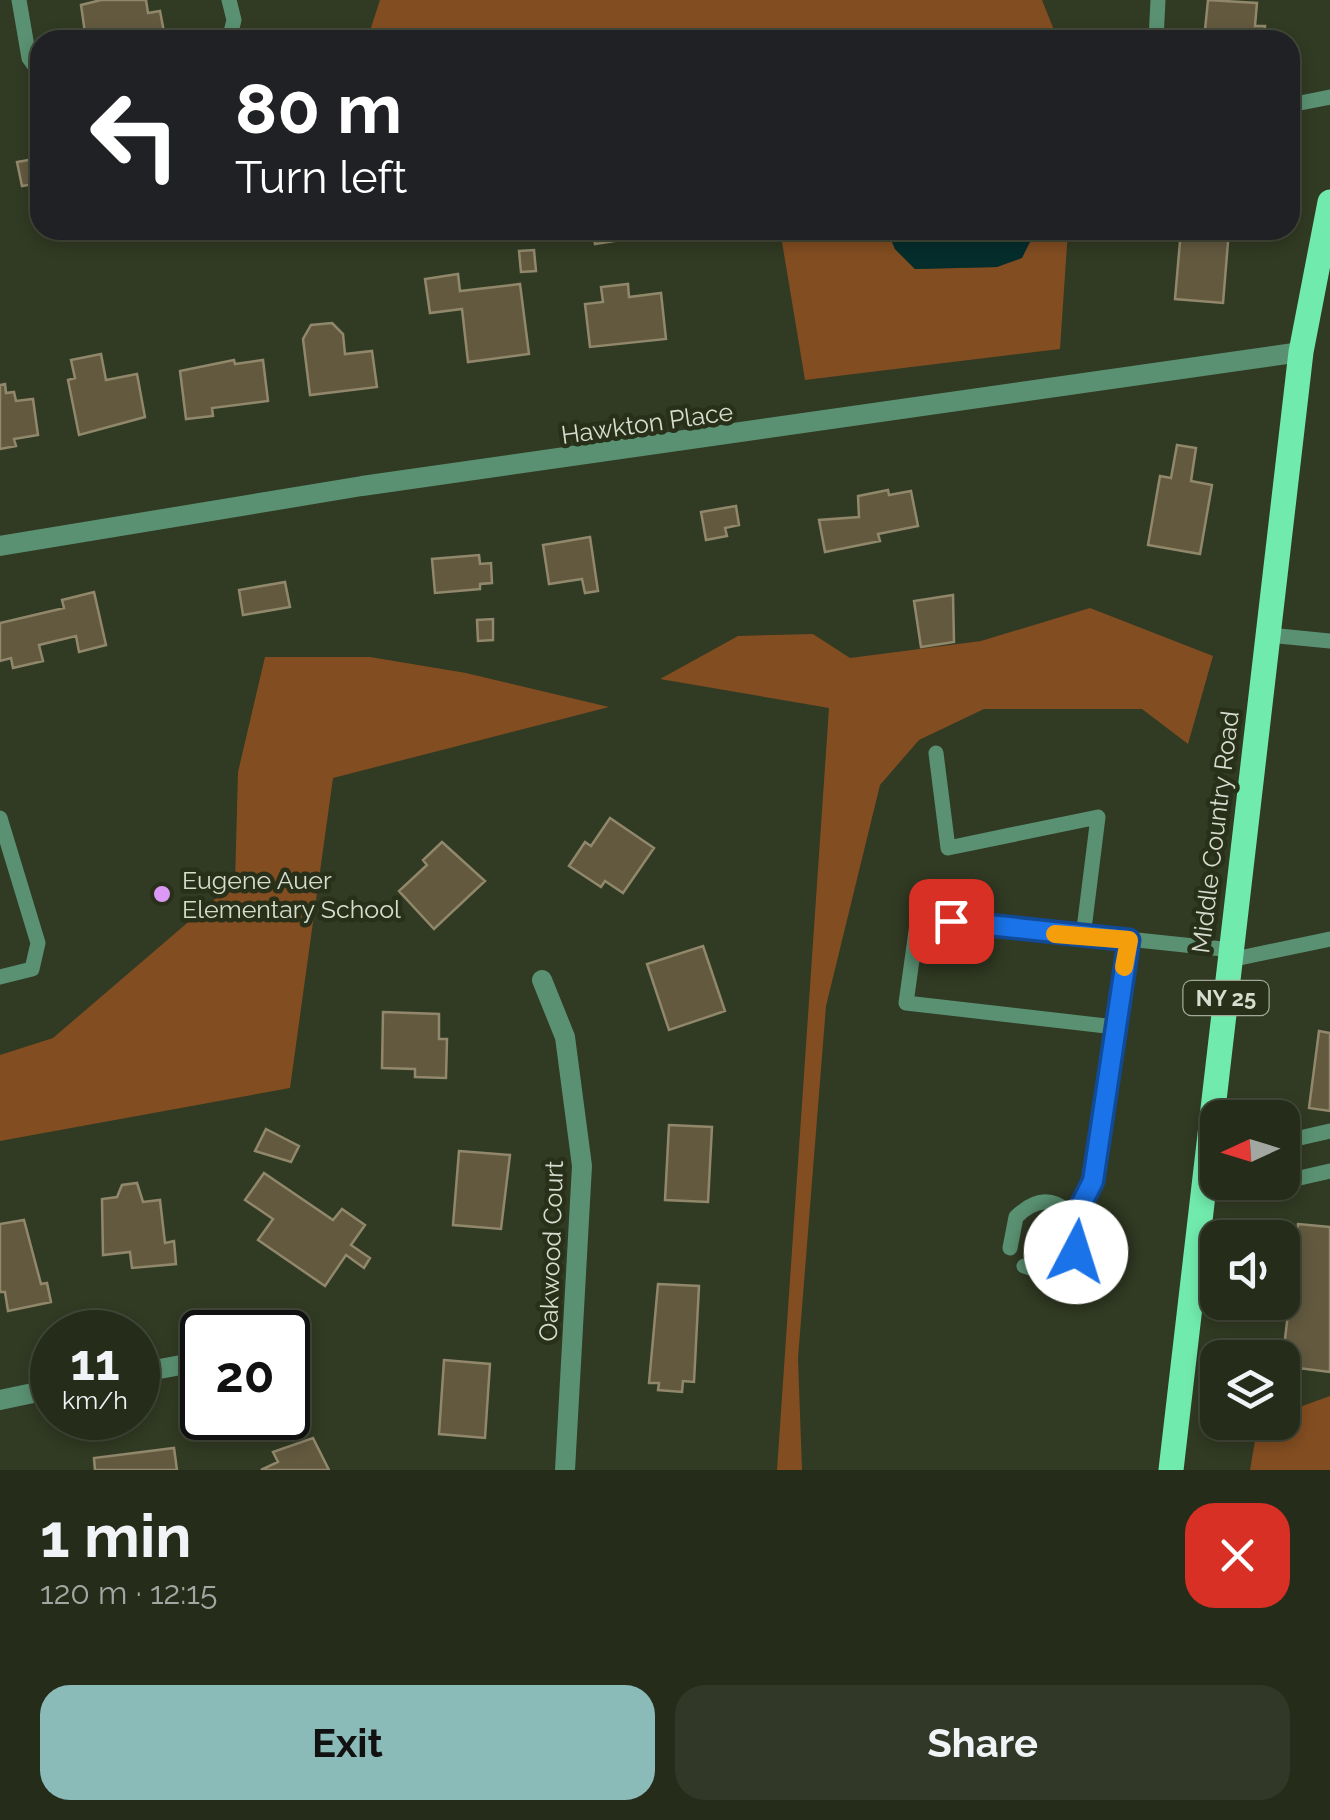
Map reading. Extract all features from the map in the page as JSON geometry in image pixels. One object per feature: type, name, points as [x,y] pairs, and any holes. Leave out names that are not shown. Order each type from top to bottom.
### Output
[{"type":"main road","name":"Middle Country Road","points":[[1217,1100],[1302,352],[1327,238],[1330,202]]},
{"type":"main road","name":"Middle Country Road","points":[[1171,1470],[1208,1200]]},
{"type":"street","name":"Hawkton Place","points":[[0,546],[362,486],[1302,352]]},
{"type":"street","name":"Oakwood Court","points":[[542,980],[565,1037],[582,1166],[565,1470]]},
{"type":"street","points":[[0,1400],[30,1394]]},
{"type":"lane","points":[[19,0],[30,59]]},
{"type":"lane","points":[[229,0],[232,30]]},
{"type":"lane","points":[[1156,30],[1158,0]]},
{"type":"lane","points":[[1300,103],[1330,97]]},
{"type":"lane","points":[[1268,635],[1330,641]]},
{"type":"lane","points":[[936,753],[948,848],[1098,818],[1084,937]]},
{"type":"lane","points":[[0,818],[38,942],[32,969],[0,977]]},
{"type":"lane","points":[[1115,1027],[906,1003],[918,917],[1231,955],[1330,938]]},
{"type":"lane","points":[[1074,1219],[1093,1181],[1129,940]]},
{"type":"lane","points":[[1300,1138],[1330,1132]]},
{"type":"lane","points":[[1300,1178],[1330,1172]]},
{"type":"lane","points":[[1010,1248],[1016,1217],[1034,1204],[1056,1205],[1074,1219],[1080,1242],[1070,1262],[1051,1272],[1024,1266]]},
{"type":"shaded area","points":[[380,0],[1042,0],[1054,30],[370,30]]},
{"type":"shaded area","points":[[782,240],[891,240],[915,269],[997,267],[1033,240],[1067,240],[1060,349],[805,380]]},
{"type":"shaded area","points":[[1090,608],[1213,656],[1188,744],[1142,709],[984,709],[919,740],[880,785],[826,1006],[798,1358],[802,1470],[777,1470],[829,708],[660,679],[738,636],[813,634],[850,658],[981,641]]},
{"type":"shaded area","points":[[265,657],[370,657],[466,673],[609,707],[333,778],[290,1088],[0,1141],[0,1055],[53,1038],[235,882],[238,772]]},
{"type":"shaded area","points":[[1330,1396],[1330,1470],[1250,1470],[1255,1440],[1300,1440],[1300,1407]]},
{"type":"water","points":[[891,240],[1031,240],[1022,258],[997,267],[915,269]]},
{"type":"building","points":[[101,0],[146,0],[148,13],[160,11],[164,30],[85,30],[81,5]]},
{"type":"building","points":[[1208,0],[1257,3],[1255,26],[1265,26],[1265,30],[1205,30]]},
{"type":"building","points":[[30,160],[30,185],[22,186],[17,162]]},
{"type":"building","points":[[1180,240],[1228,240],[1223,303],[1175,299]]},
{"type":"building","points":[[534,250],[536,271],[521,272],[519,251]]},
{"type":"building","points":[[458,274],[460,291],[520,284],[529,354],[468,362],[462,309],[430,313],[425,279]]},
{"type":"building","points":[[628,284],[629,297],[661,293],[666,339],[590,347],[585,304],[603,302],[601,287]]},
{"type":"building","points":[[332,323],[343,334],[345,354],[372,351],[377,387],[310,395],[303,339],[311,325]]},
{"type":"building","points":[[101,354],[106,380],[137,374],[145,417],[79,435],[68,380],[75,378],[71,360]]},
{"type":"building","points":[[234,360],[235,364],[263,360],[268,401],[212,408],[213,416],[186,419],[180,371]]},
{"type":"building","points":[[5,384],[6,393],[14,392],[16,401],[33,399],[38,435],[14,439],[16,446],[0,449],[0,385]]},
{"type":"building","points":[[1177,445],[1196,448],[1191,481],[1212,485],[1200,554],[1148,545],[1160,476],[1171,478]]},
{"type":"building","points":[[888,490],[889,495],[911,491],[918,526],[878,534],[880,541],[825,552],[819,520],[859,517],[858,496]]},
{"type":"building","points":[[736,506],[739,525],[725,528],[727,536],[706,540],[701,512]]},
{"type":"building","points":[[590,537],[598,591],[585,593],[582,579],[549,584],[543,545]]},
{"type":"building","points":[[479,555],[480,564],[491,563],[492,583],[480,584],[480,589],[435,593],[432,559]]},
{"type":"building","points":[[285,582],[290,607],[243,615],[239,590]]},
{"type":"building","points":[[94,592],[106,645],[79,652],[76,636],[39,645],[43,661],[13,668],[11,658],[0,661],[0,623],[64,608],[62,600]]},
{"type":"building","points":[[953,595],[954,642],[921,647],[914,601]]},
{"type":"building","points":[[493,619],[493,640],[478,641],[477,620]]},
{"type":"building","points":[[610,818],[654,848],[623,893],[605,881],[601,887],[569,866],[585,842],[591,846]]},
{"type":"building","points":[[442,842],[485,881],[434,929],[399,891],[427,865],[423,860]]},
{"type":"building","points":[[703,946],[725,1011],[669,1030],[647,964]]},
{"type":"building","points":[[383,1012],[439,1014],[439,1039],[447,1039],[446,1078],[415,1077],[415,1069],[382,1068]]},
{"type":"building","points":[[1319,1031],[1330,1033],[1330,1111],[1309,1108]]},
{"type":"building","points":[[669,1125],[712,1127],[708,1202],[665,1200]]},
{"type":"building","points":[[266,1129],[299,1146],[291,1162],[255,1151]]},
{"type":"building","points":[[459,1151],[510,1155],[501,1229],[453,1225]]},
{"type":"building","points":[[264,1173],[333,1220],[342,1209],[365,1225],[351,1245],[370,1258],[364,1268],[346,1255],[325,1286],[258,1240],[273,1219],[245,1200]]},
{"type":"building","points":[[137,1183],[143,1202],[160,1200],[165,1243],[174,1241],[176,1264],[132,1268],[130,1252],[103,1255],[102,1199],[117,1197],[122,1185]]},
{"type":"building","points":[[24,1220],[41,1284],[47,1283],[51,1302],[8,1311],[5,1292],[0,1292],[0,1224]]},
{"type":"building","points":[[1300,1224],[1330,1227],[1330,1372],[1300,1368],[1300,1340],[1285,1340],[1287,1320],[1300,1320]]},
{"type":"building","points":[[658,1284],[699,1286],[694,1382],[683,1381],[682,1392],[658,1390],[659,1383],[649,1383]]},
{"type":"building","points":[[444,1360],[490,1364],[485,1438],[439,1434]]},
{"type":"building","points":[[313,1438],[329,1470],[261,1470],[278,1462],[273,1452]]},
{"type":"building","points":[[174,1448],[177,1470],[95,1470],[94,1458]]},
{"type":"slow traffic","points":[[1055,934],[1129,940],[1124,967]]},
{"type":"place","name":"Eugene Auer Elementary School","points":[[162,894]]},
{"type":"route","points":[[951,921],[1129,940],[1093,1181],[1074,1219],[1080,1242],[1076,1252]]}]
